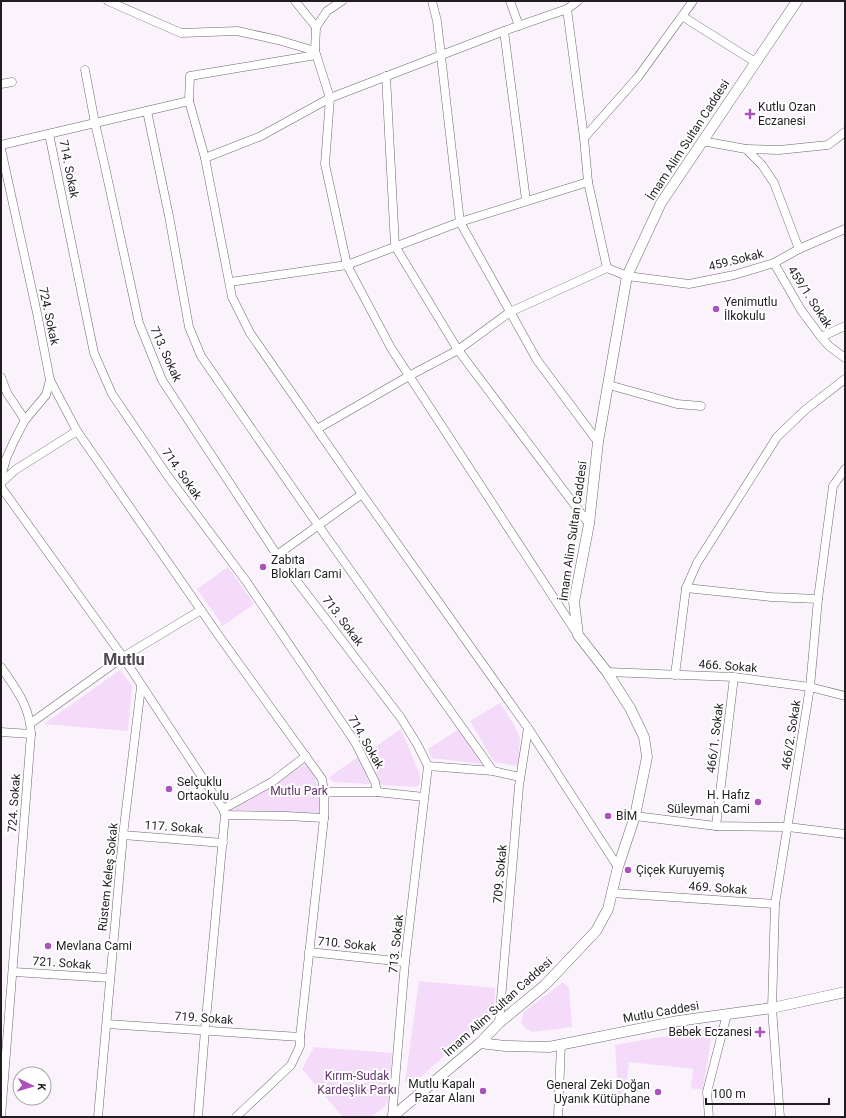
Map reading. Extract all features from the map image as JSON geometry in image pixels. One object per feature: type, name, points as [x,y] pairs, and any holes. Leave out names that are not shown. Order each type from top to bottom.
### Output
[{"type":"street","points":[[108,1],[180,33],[237,31],[278,40],[315,53]]},
{"type":"street","points":[[295,1],[316,26]]},
{"type":"street","points":[[342,1],[327,11],[316,26],[315,53],[330,98],[325,164],[347,265],[391,348],[578,635]]},
{"type":"street","points":[[432,1],[437,21],[460,222],[537,360],[598,442]]},
{"type":"street","points":[[510,1],[519,26]]},
{"type":"street","points":[[205,158],[261,136],[330,98],[504,30],[567,9],[578,1]]},
{"type":"street","points":[[584,138],[638,77],[693,1]]},
{"type":"street","name":"İmam Alim Sultan Caddesi","points":[[392,1117],[480,1043],[499,1023],[545,985],[596,931],[608,908],[618,866],[635,816],[647,757],[644,737],[630,708],[607,672],[578,635],[574,602],[589,524],[598,442],[627,276],[661,203],[797,1]]},
{"type":"street","points":[[317,429],[409,376],[458,350],[510,312],[607,268],[588,182],[584,138],[567,9]]},
{"type":"street","points":[[682,16],[755,62]]},
{"type":"street","points":[[504,30],[526,200]]},
{"type":"street","points":[[315,53],[190,76],[189,101],[205,158],[232,297],[250,333],[528,728],[618,866]]},
{"type":"street","name":"713. Sokak","points":[[85,70],[95,123],[139,323],[162,380],[277,555],[401,718],[428,766],[405,962],[392,1117]]},
{"type":"street","points":[[386,76],[396,246],[458,350],[589,524]]},
{"type":"street","points":[[1,84],[12,82]]},
{"type":"street","points":[[1,145],[189,101]]},
{"type":"street","points":[[147,111],[169,216],[189,327],[202,356],[318,525],[493,771]]},
{"type":"street","points":[[702,141],[746,149],[779,150],[828,145],[845,132]]},
{"type":"street","name":"714. Sokak","points":[[49,134],[94,353],[112,394],[167,475],[246,581],[355,742],[375,782],[377,792]]},
{"type":"street","name":"724. Sokak","points":[[1,149],[50,380]]},
{"type":"street","points":[[746,149],[762,165],[774,183],[799,249]]},
{"type":"street","points":[[230,282],[347,265],[460,222],[526,200],[588,182]]},
{"type":"street","name":"459.Sokak","points":[[607,268],[627,276],[689,284],[734,275],[774,263],[799,249],[845,229]]},
{"type":"street","name":"459/1. Sokak","points":[[774,263],[801,310],[821,337],[829,346],[845,358]]},
{"type":"street","points":[[821,337],[845,326]]},
{"type":"street","points":[[1,376],[3,386],[25,420]]},
{"type":"street","points":[[674,675],[686,588],[696,563],[777,437],[805,410],[845,379]]},
{"type":"street","points":[[1,477],[6,459],[25,420],[46,395],[50,380]]},
{"type":"street","points":[[50,380],[77,431],[201,610],[322,779],[324,792],[324,818],[300,1046],[291,1065],[236,1117]]},
{"type":"street","points":[[609,385],[678,404],[701,406]]},
{"type":"street","points":[[1,483],[15,470],[77,431]]},
{"type":"street","name":"466/2. Sokak","points":[[780,1117],[772,1008],[775,904],[810,688],[818,599],[833,486],[845,469]]},
{"type":"street","points":[[1,487],[123,657],[141,687],[224,812],[223,843],[198,1117]]},
{"type":"street","points":[[277,555],[362,494]]},
{"type":"street","points":[[686,588],[771,597],[818,599]]},
{"type":"street","points":[[31,723],[123,657],[201,610]]},
{"type":"street","name":"724. Sokak","points":[[1,667],[24,700],[31,723],[14,972],[1,1117]]},
{"type":"street","name":"466. Sokak","points":[[607,672],[734,677],[810,688],[845,696]]},
{"type":"street","name":"466/1. Sokak","points":[[716,826],[734,677]]},
{"type":"street","name":"Rüstem Keleş Sokak","points":[[98,1117],[123,835],[141,687]]},
{"type":"street","name":"709. Sokak","points":[[499,1023],[520,777],[528,728]]},
{"type":"street","points":[[1,732],[31,734]]},
{"type":"street","points":[[224,812],[272,782],[306,756]]},
{"type":"street","points":[[428,766],[493,771],[520,777]]},
{"type":"street","points":[[324,792],[377,792],[424,796]]},
{"type":"street","points":[[224,812],[324,818]]},
{"type":"street","points":[[635,816],[716,826],[788,827],[845,834]]},
{"type":"street","name":"117. Sokak","points":[[123,835],[223,843]]},
{"type":"street","name":"469. Sokak","points":[[612,893],[775,904]]},
{"type":"street","name":"710. Sokak","points":[[309,952],[405,962]]},
{"type":"street","name":"721. Sokak","points":[[14,972],[110,978]]},
{"type":"street","name":"Mutlu Caddesi","points":[[480,1043],[505,1046],[549,1047],[678,1021],[772,1008],[845,992]]},
{"type":"street","points":[[709,1117],[707,1092],[727,1014]]},
{"type":"street","name":"719. Sokak","points":[[107,1024],[300,1037]]},
{"type":"street","points":[[558,1117],[561,1044]]},
{"type":"green space","points":[[228,567],[254,604],[223,626],[197,589]]},
{"type":"green space","points":[[120,670],[132,686],[128,731],[44,724]]},
{"type":"green space","points":[[500,703],[520,737],[518,766],[494,762],[470,721]]},
{"type":"green space","points":[[401,729],[420,775],[420,783],[417,787],[381,785],[368,752]]},
{"type":"green space","points":[[459,729],[482,764],[431,758],[428,749]]},
{"type":"green space","points":[[358,757],[370,784],[333,782],[329,777]]},
{"type":"green space","name":"Mutlu Park","points":[[306,763],[318,786],[319,813],[235,810],[233,806]]},
{"type":"green space","points":[[419,981],[495,988],[494,1011],[413,1084],[405,1082]]},
{"type":"green space","points":[[563,982],[569,987],[572,1027],[533,1032],[525,1028],[521,1022],[524,1012]]},
{"type":"green space","points":[[713,1028],[703,1090],[691,1088],[693,1069],[629,1062],[624,1104],[619,1109],[615,1045]]},
{"type":"green space","name":"Kırım-Sudak Kardeşlik Parkı","points":[[314,1047],[392,1053],[389,1099],[385,1106],[372,1117],[343,1117],[302,1069]]},
{"type":"place","name":"Kutlu Ozan Eczanesi","points":[[750,114]]},
{"type":"place","name":"Yenimutlu İlkokulu","points":[[716,309]]},
{"type":"place","name":"Zabıta Blokları Cami","points":[[263,567]]},
{"type":"place","name":"Selçuklu Ortaokulu","points":[[169,789]]},
{"type":"place","name":"H. Hafız Süleyman Cami","points":[[758,802]]},
{"type":"place","name":"BİM","points":[[608,816]]},
{"type":"place","name":"Çiçek Kuruyemiş","points":[[628,870]]},
{"type":"place","name":"Mevlana Cami","points":[[48,946]]},
{"type":"place","name":"Bebek Eczanesi","points":[[760,1032]]},
{"type":"place","name":"Mutlu Kapalı Pazar Alanı","points":[[483,1091]]},
{"type":"place","name":"General Zeki Doğan Uyanık Kütüphane","points":[[658,1092]]},
{"type":"district","name":"Mutlu","points":[[124,659]]}]
